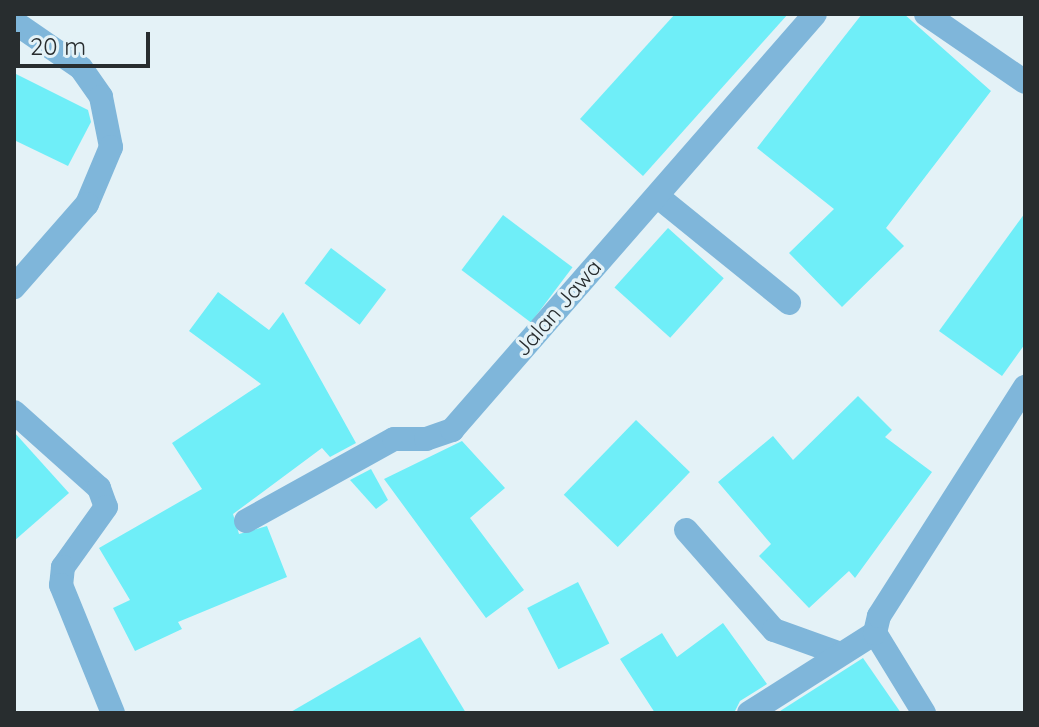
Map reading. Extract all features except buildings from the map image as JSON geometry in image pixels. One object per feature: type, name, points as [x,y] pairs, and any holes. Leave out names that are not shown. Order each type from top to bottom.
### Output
[{"type":"street","name":"Jalan Jawa","points":[[246,521],[394,439],[426,439],[452,430],[815,14]]},
{"type":"street","points":[[926,14],[1025,82]]},
{"type":"street","points":[[14,22],[81,68],[101,97],[111,147],[87,204],[14,287]]},
{"type":"street","points":[[657,196],[789,303]]},
{"type":"street","points":[[749,713],[875,633],[884,603],[1025,387]]},
{"type":"street","points":[[14,412],[99,488],[106,507],[63,567],[61,585],[113,713]]},
{"type":"street","points":[[686,530],[774,630],[841,654]]},
{"type":"street","points":[[875,633],[924,713]]}]
